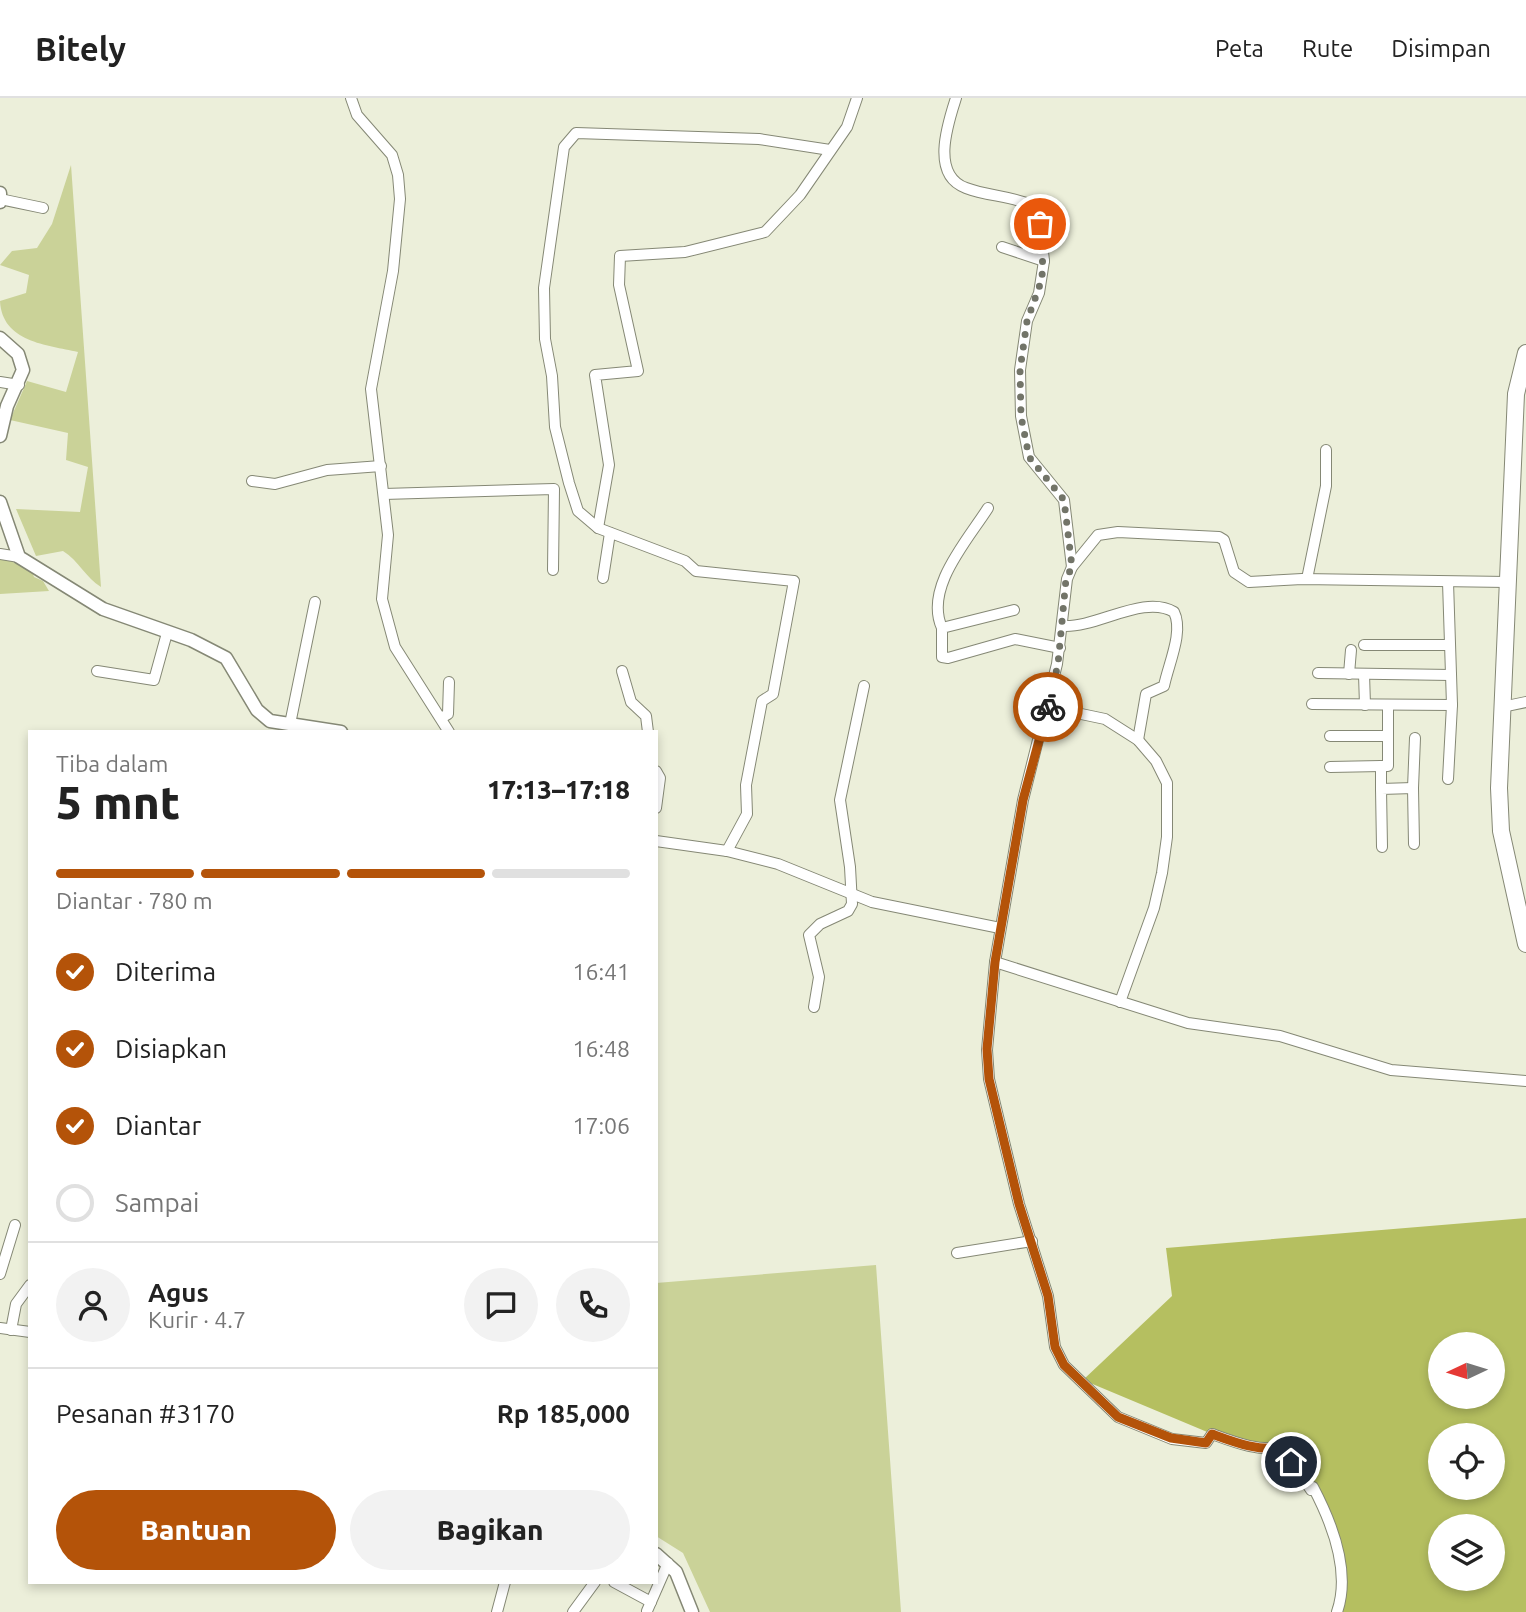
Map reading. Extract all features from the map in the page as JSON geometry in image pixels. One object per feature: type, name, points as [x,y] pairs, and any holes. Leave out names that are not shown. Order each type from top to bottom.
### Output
[{"type":"main road","points":[[1526,354],[1517,380],[1520,474],[1507,582],[1500,816],[1521,896],[1526,944]]},
{"type":"street","points":[[351,98],[365,126],[392,155],[398,175],[400,199],[393,271],[371,389],[388,536],[382,599],[395,647],[405,667],[443,717],[448,730]]},
{"type":"street","points":[[598,528],[609,464],[595,375],[638,370],[619,285],[620,256],[685,252],[765,232],[800,195],[847,127],[857,98]]},
{"type":"street","points":[[956,98],[943,141],[953,178],[966,188],[1031,205],[1040,224],[1044,261],[1041,286],[1027,321],[1020,370],[1021,416],[1029,457],[1064,500],[1072,567]]},
{"type":"street","points":[[727,852],[747,814],[747,785],[762,701],[773,694],[794,582],[701,573],[685,561],[598,528],[578,511],[555,427],[552,376],[545,339],[544,288],[564,147],[576,133],[602,132],[783,141],[831,150]]},
{"type":"street","points":[[0,192],[0,201],[43,208]]},
{"type":"street","points":[[1002,247],[1044,261]]},
{"type":"street","points":[[0,338],[9,343],[22,361],[19,385],[6,406],[0,436]]},
{"type":"street","points":[[0,382],[19,385]]},
{"type":"street","points":[[1307,579],[1326,486],[1326,450]]},
{"type":"street","points":[[251,481],[275,484],[327,470],[381,466]]},
{"type":"street","points":[[384,494],[554,489],[553,570]]},
{"type":"street","points":[[0,502],[19,557]]},
{"type":"street","points":[[988,508],[944,581],[936,612],[942,628],[940,653],[945,658],[1015,639],[1060,648]]},
{"type":"street","points":[[603,578],[610,533]]},
{"type":"street","points":[[1337,1612],[1344,1590],[1328,1515],[1313,1487],[1311,1490],[1282,1447],[1271,1449],[1236,1443],[1212,1434],[1206,1443],[1171,1438],[1118,1417],[1064,1365],[1055,1347],[1048,1296],[1016,1192],[989,1079],[987,1049],[1000,928],[1023,800],[1048,707],[1060,648],[1066,579],[1072,567],[1102,534],[1216,536],[1224,540],[1234,572],[1243,580],[1263,583],[1307,579],[1507,582]]},
{"type":"street","points":[[0,554],[19,557],[103,610],[191,640],[230,660],[262,716],[270,721],[328,730]]},
{"type":"street","points":[[1448,582],[1452,705],[1448,779]]},
{"type":"street","points":[[290,724],[315,602]]},
{"type":"street","points":[[1062,626],[1092,624],[1133,608],[1174,612],[1177,618],[1176,637],[1164,686],[1146,694],[1138,740]]},
{"type":"street","points":[[942,628],[1014,610]]},
{"type":"street","points":[[97,671],[154,680],[167,633]]},
{"type":"street","points":[[1364,645],[1449,645]]},
{"type":"street","points":[[1349,674],[1351,650]]},
{"type":"street","points":[[622,671],[631,702],[646,716],[648,730]]},
{"type":"street","points":[[1318,673],[1451,675]]},
{"type":"street","points":[[1364,674],[1365,705]]},
{"type":"street","points":[[443,717],[448,714],[449,682]]},
{"type":"street","points":[[814,1007],[819,977],[809,935],[820,924],[848,911],[852,892],[840,800],[864,686]]},
{"type":"street","points":[[1502,707],[1526,702]]},
{"type":"street","points":[[1312,704],[1452,705]]},
{"type":"street","points":[[1330,767],[1388,766],[1388,705]]},
{"type":"street","points":[[1048,707],[1105,719],[1138,740],[1156,761],[1167,783],[1167,837],[1154,908],[1120,1002]]},
{"type":"street","points":[[1330,736],[1388,736]]},
{"type":"street","points":[[1414,844],[1415,738]]},
{"type":"street","points":[[1381,766],[1382,846]]},
{"type":"street","points":[[658,774],[658,793]]},
{"type":"street","points":[[1381,789],[1413,788]]},
{"type":"street","points":[[658,841],[727,852],[778,864],[872,902],[914,913],[1000,928]]},
{"type":"street","points":[[995,962],[1188,1023],[1280,1036],[1391,1070],[1526,1081]]},
{"type":"street","points":[[0,1274],[5,1242],[15,1226]]},
{"type":"street","points":[[957,1252],[1032,1241]]},
{"type":"street","points":[[12,1330],[16,1304],[28,1287]]},
{"type":"street","points":[[0,1328],[28,1332]]},
{"type":"street","points":[[658,1556],[676,1572],[692,1612]]},
{"type":"street","points":[[617,1584],[649,1606],[668,1563]]},
{"type":"street","points":[[497,1612],[504,1584]]},
{"type":"street","points":[[573,1612],[594,1584]]},
{"type":"green space","points":[[71,165],[101,587],[63,551],[36,556],[16,509],[80,512],[88,467],[66,460],[68,433],[10,420],[27,381],[66,392],[78,352],[40,344],[17,333],[3,315],[0,301],[26,293],[29,275],[0,265],[12,251],[37,248],[52,224]]},
{"type":"green space","points":[[0,556],[32,571],[34,577],[43,581],[49,591],[0,594]]},
{"type":"green space","points":[[1526,1218],[1526,1612],[1331,1612],[1343,1575],[1328,1515],[1282,1447],[1212,1434],[1083,1380],[1172,1296],[1166,1248]]},
{"type":"green space","points":[[876,1265],[901,1612],[710,1612],[683,1553],[658,1537],[658,1283]]},
{"type":"way so far","points":[[1040,224],[1044,261],[1042,279],[1027,321],[1020,370],[1021,416],[1025,448],[1029,457],[1064,500],[1072,567],[1066,579],[1058,664],[1048,707]]},
{"type":"route","points":[[1048,707],[1023,800],[1010,872],[995,962],[987,1049],[992,1095],[1019,1204],[1048,1296],[1055,1347],[1064,1365],[1083,1380],[1118,1417],[1144,1430],[1189,1441],[1206,1443],[1212,1434],[1236,1443],[1271,1449],[1282,1447],[1291,1462]]}]
